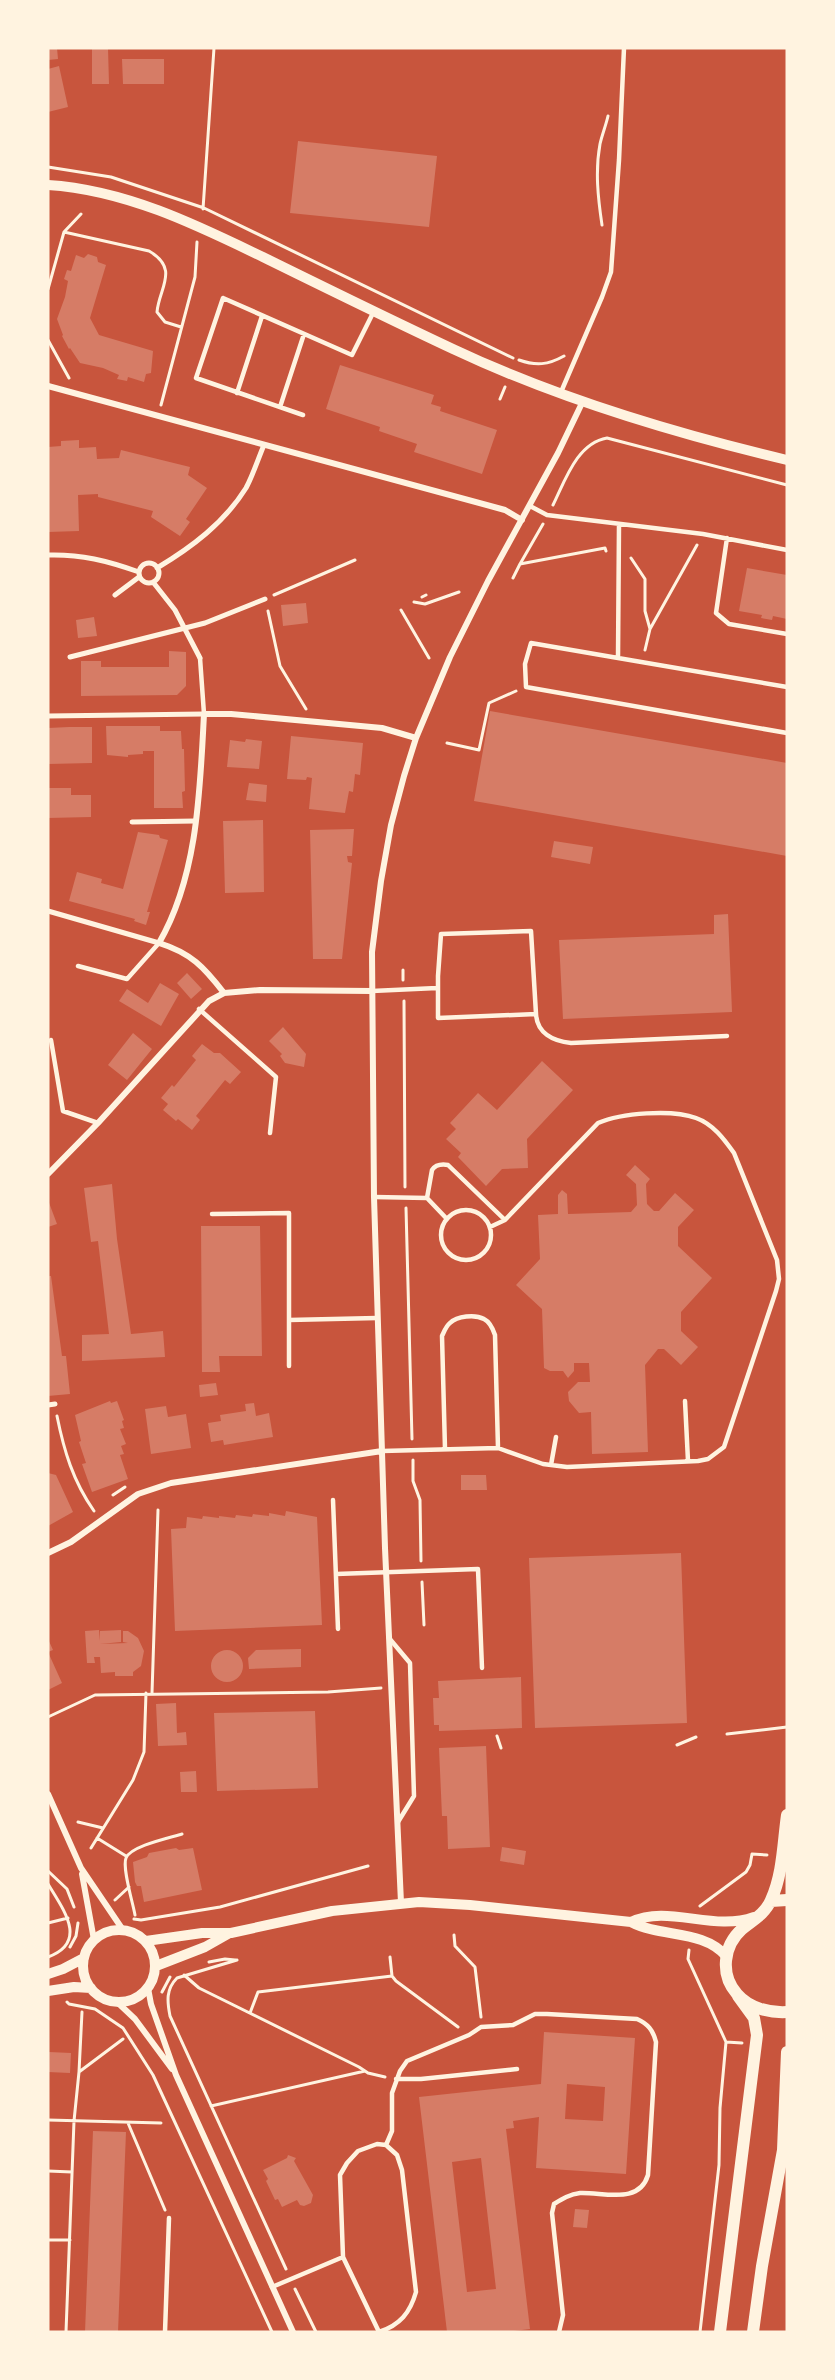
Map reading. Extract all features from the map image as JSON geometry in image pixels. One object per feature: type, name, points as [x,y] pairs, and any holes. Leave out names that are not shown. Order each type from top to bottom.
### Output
[{"type":"main road","points":[[720,2332],[756,2044],[754,2018],[728,1978],[726,1956],[735,1937],[760,1915],[771,1901],[777,1884],[787,1815]]},
{"type":"main road","points":[[771,1901],[787,1900]]},
{"type":"main road","points":[[738,1996],[759,2008],[787,2012]]},
{"type":"main road","points":[[753,2332],[762,2265],[783,2150],[787,2052]]},
{"type":"street","points":[[48,185],[104,194],[153,208],[200,226],[482,362],[561,393],[725,446],[787,460]]},
{"type":"street","points":[[48,386],[505,510],[522,520]]},
{"type":"street","points":[[401,1903],[377,1318],[372,952],[381,881],[392,825],[416,738],[450,657],[583,401]]},
{"type":"street","points":[[157,568],[174,558],[223,520],[247,486],[264,445]]},
{"type":"street","points":[[48,555],[94,557],[139,575],[144,582],[153,582],[158,577],[157,568]]},
{"type":"street","points":[[115,595],[139,575],[142,566],[148,563],[157,568]]},
{"type":"street","points":[[153,582],[175,610],[200,658]]},
{"type":"street","points":[[70,657],[206,623],[265,599]]},
{"type":"street","points":[[159,943],[169,926],[183,884],[195,821],[204,714]]},
{"type":"street","points":[[48,716],[231,714],[382,729],[416,738]]},
{"type":"street","points":[[132,822],[195,821]]},
{"type":"street","points":[[48,911],[172,947],[200,964],[224,993]]},
{"type":"street","points":[[48,1174],[98,1123],[208,1001],[224,993],[260,990],[372,990]]},
{"type":"street","points":[[48,1405],[55,1404]]},
{"type":"street","points":[[48,1553],[71,1542],[129,1499],[161,1486],[382,1451]]},
{"type":"street","points":[[48,1794],[81,1868],[123,1930]]},
{"type":"street","points":[[81,1868],[94,1940]]},
{"type":"street","points":[[146,1941],[202,1933],[231,1933],[332,1911],[401,1903],[449,1903],[631,1922],[653,1931],[691,1937],[710,1943],[726,1956]]},
{"type":"street","points":[[631,1922],[653,1917],[729,1923],[760,1915]]},
{"type":"street","points":[[117,2002],[134,1999],[148,1988],[156,1966],[154,1954],[146,1941],[139,1935],[123,1930],[107,1932],[94,1940],[84,1958],[84,1972],[91,1988],[104,1998],[117,2002],[135,2019],[176,2075]]},
{"type":"street","points":[[156,1966],[205,1947],[231,1933]]},
{"type":"street","points":[[48,1974],[84,1958]]},
{"type":"street","points":[[48,1991],[74,1987],[91,1988]]},
{"type":"street","points":[[148,1988],[151,2004],[176,2075],[293,2332]]},
{"type":"lane","points":[[561,393],[611,272],[624,48]]},
{"type":"lane","points":[[303,415],[196,378],[223,298],[352,355],[374,311]]},
{"type":"lane","points":[[237,393],[262,316]]},
{"type":"lane","points":[[280,407],[304,334]]},
{"type":"lane","points":[[530,506],[547,515],[703,534],[787,550]]},
{"type":"lane","points":[[618,658],[619,524]]},
{"type":"lane","points":[[727,538],[716,613],[729,624],[787,634]]},
{"type":"lane","points":[[787,687],[531,643],[525,664],[526,687],[787,733]]},
{"type":"lane","points":[[200,658],[204,714]]},
{"type":"lane","points":[[536,1014],[438,1018],[437,988],[441,934],[531,932],[536,1014],[536,1023],[546,1035],[553,1039],[571,1043],[727,1036]]},
{"type":"lane","points":[[78,966],[127,979],[159,943]]},
{"type":"lane","points":[[372,990],[437,988]]},
{"type":"lane","points":[[199,1010],[276,1077],[270,1134]]},
{"type":"lane","points":[[51,1040],[63,1111],[98,1123]]},
{"type":"lane","points":[[382,1451],[498,1448],[523,1458],[567,1467],[708,1459],[724,1447],[748,1380],[779,1279],[777,1260],[734,1153],[724,1139],[697,1118],[684,1115],[614,1116],[598,1123],[505,1220],[490,1227]]},
{"type":"lane","points":[[427,1198],[432,1170],[442,1164],[448,1165],[505,1220]]},
{"type":"lane","points":[[374,1197],[427,1198],[447,1219]]},
{"type":"lane","points":[[466,1210],[476,1212],[485,1218],[490,1227],[491,1238],[488,1248],[481,1256],[472,1260],[461,1260],[452,1256],[444,1248],[441,1239],[442,1228],[447,1219],[466,1210]]},
{"type":"lane","points":[[212,1214],[289,1213],[289,1366]]},
{"type":"lane","points":[[445,1449],[442,1336],[449,1323],[459,1318],[471,1317],[483,1318],[490,1324],[495,1335],[498,1448]]},
{"type":"lane","points":[[289,1320],[377,1318]]},
{"type":"lane","points":[[685,1401],[687,1461]]},
{"type":"lane","points":[[551,1465],[556,1437]]},
{"type":"lane","points":[[333,1500],[338,1629]]},
{"type":"lane","points":[[336,1574],[478,1569],[482,1668]]},
{"type":"lane","points":[[389,1638],[410,1663],[414,1796],[398,1822]]},
{"type":"lane","points":[[386,2145],[392,2131],[392,2093],[396,2079],[407,2061],[469,2035],[481,2027],[513,2025],[534,2014],[637,2019],[645,2023],[654,2034],[656,2042],[646,2183],[633,2193],[578,2193],[554,2204],[552,2212],[562,2315],[559,2332]]},
{"type":"lane","points":[[396,2079],[421,2079],[517,2069]]},
{"type":"lane","points":[[386,2145],[397,2155],[402,2170],[416,2292],[412,2307],[400,2322],[379,2332],[343,2257],[340,2175],[346,2163],[358,2151],[367,2146],[386,2145]]},
{"type":"lane","points":[[165,2332],[169,2218]]},
{"type":"lane","points":[[272,2287],[343,2257]]},
{"type":"path","points":[[151,403],[161,406],[195,277],[195,252],[204,207],[214,48]]},
{"type":"path","points":[[603,235],[597,187],[600,144],[609,111]]},
{"type":"path","points":[[48,167],[111,177],[204,207],[517,360],[542,365],[567,353]]},
{"type":"path","points":[[48,289],[64,232],[81,214]]},
{"type":"path","points":[[64,232],[155,254],[163,265],[166,279],[157,312],[165,322],[182,327]]},
{"type":"path","points":[[48,340],[69,378]]},
{"type":"path","points":[[58,375],[79,381]]},
{"type":"path","points":[[513,578],[575,462],[588,446],[597,440],[607,438],[787,485]]},
{"type":"path","points":[[645,650],[650,629],[703,534]]},
{"type":"path","points":[[520,564],[605,548],[609,558]]},
{"type":"path","points":[[631,558],[645,579],[645,611],[650,629]]},
{"type":"path","points":[[304,708],[280,666],[265,599],[355,560]]},
{"type":"path","points":[[414,602],[425,604],[459,592]]},
{"type":"path","points":[[400,610],[429,657]]},
{"type":"path","points":[[447,743],[479,750],[489,703],[526,687]]},
{"type":"path","points":[[403,970],[412,1450],[413,1481],[420,1500],[424,1625]]},
{"type":"path","points":[[55,1404],[63,1446],[71,1471],[94,1511]]},
{"type":"path","points":[[152,1693],[158,1510]]},
{"type":"path","points":[[48,1717],[95,1695],[328,1692],[369,1689]]},
{"type":"path","points":[[91,1848],[133,1779],[144,1752],[146,1693]]},
{"type":"path","points":[[727,1734],[787,1727]]},
{"type":"path","points":[[497,1736],[501,1748]]},
{"type":"path","points":[[677,1745],[696,1737]]},
{"type":"path","points":[[78,1822],[103,1828]]},
{"type":"path","points":[[182,1834],[135,1849],[126,1856],[125,1865],[135,1917],[141,1920],[220,1907],[368,1866]]},
{"type":"path","points":[[97,1838],[126,1856]]},
{"type":"path","points":[[694,1920],[697,1910],[702,1905],[746,1872],[752,1854],[782,1856]]},
{"type":"path","points":[[48,1884],[68,1918],[70,1935],[58,1953],[48,1957]]},
{"type":"path","points":[[114,1901],[129,1887]]},
{"type":"path","points":[[48,1923],[68,1918]]},
{"type":"path","points":[[454,1935],[455,1946],[475,1967],[480,2010]]},
{"type":"path","points":[[691,1937],[688,1959],[726,2042],[720,2108],[719,2165],[700,2332]]},
{"type":"path","points":[[390,1957],[392,1976],[396,1981],[469,2035]]},
{"type":"path","points":[[205,1963],[225,1959],[237,1960],[184,1975],[172,1983],[167,1997],[170,2016],[316,2332]]},
{"type":"path","points":[[162,1994],[172,1973]]},
{"type":"path","points":[[184,1975],[199,1988],[366,2071],[396,2079]]},
{"type":"path","points":[[250,2013],[258,1992],[392,1976]]},
{"type":"path","points":[[66,2332],[74,2121],[80,2072],[82,2012]]},
{"type":"path","points":[[128,2036],[153,2075],[272,2332]]},
{"type":"path","points":[[80,2072],[123,2039]]},
{"type":"path","points":[[726,2042],[756,2044]]},
{"type":"path","points":[[211,2106],[366,2071]]},
{"type":"path","points":[[48,2121],[160,2123]]},
{"type":"path","points":[[128,2123],[169,2218]]},
{"type":"path","points":[[48,2171],[72,2172]]},
{"type":"path","points":[[48,2240],[70,2240]]},
{"type":"building","points":[[48,48],[57,48],[58,59],[48,60]]},
{"type":"building","points":[[92,48],[108,48],[109,84],[92,84]]},
{"type":"building","points":[[122,59],[164,59],[164,84],[123,84]]},
{"type":"building","points":[[59,66],[68,107],[48,112],[48,69]]},
{"type":"building","points":[[298,141],[437,156],[429,227],[290,213]]},
{"type":"building","points":[[88,254],[97,257],[98,262],[106,265],[90,318],[99,335],[153,351],[151,373],[146,374],[144,382],[128,377],[127,381],[117,379],[119,375],[103,368],[80,363],[62,336],[57,319],[68,281],[64,279],[67,270],[71,271],[76,255],[84,258]]},
{"type":"building","points":[[340,365],[434,395],[431,404],[441,407],[440,411],[497,430],[482,474],[414,452],[417,444],[379,431],[380,427],[326,409]]},
{"type":"building","points":[[79,440],[79,448],[96,447],[97,459],[119,458],[121,450],[190,467],[188,475],[207,488],[186,519],[190,522],[180,536],[151,517],[153,511],[98,497],[98,494],[78,495],[79,531],[48,532],[48,447],[61,446],[61,441]]},
{"type":"building","points":[[747,568],[787,575],[787,619],[773,616],[772,620],[761,618],[762,615],[739,611]]},
{"type":"building","points":[[306,603],[308,623],[283,626],[281,605]]},
{"type":"building","points":[[94,617],[97,636],[78,638],[76,620]]},
{"type":"building","points":[[169,651],[186,652],[186,686],[177,695],[81,696],[81,661],[101,661],[101,667],[169,667]]},
{"type":"building","points":[[490,711],[787,763],[787,856],[474,801]]},
{"type":"building","points":[[106,726],[160,726],[160,731],[181,731],[182,749],[184,749],[183,808],[154,808],[154,751],[143,751],[143,754],[128,755],[128,757],[107,755]]},
{"type":"building","points":[[92,727],[92,763],[48,764],[48,728]]},
{"type":"building","points":[[291,736],[363,743],[360,775],[355,774],[353,792],[349,791],[345,813],[309,809],[312,778],[287,779]]},
{"type":"building","points":[[246,739],[262,741],[259,769],[227,767],[230,740],[245,742]]},
{"type":"building","points":[[249,783],[267,785],[266,802],[246,800]]},
{"type":"building","points":[[48,788],[71,788],[71,795],[91,795],[91,817],[48,818]]},
{"type":"building","points":[[263,820],[264,892],[225,893],[223,821]]},
{"type":"building","points":[[354,829],[352,856],[347,856],[348,862],[352,863],[342,959],[313,959],[310,830]]},
{"type":"building","points":[[138,832],[159,835],[160,838],[168,840],[147,912],[150,912],[146,925],[134,921],[135,919],[69,901],[77,872],[102,879],[101,883],[123,889]]},
{"type":"building","points":[[554,841],[593,847],[590,864],[551,857]]},
{"type":"building","points":[[728,914],[732,1012],[563,1019],[559,940],[714,934],[714,915]]},
{"type":"building","points":[[187,973],[202,989],[191,999],[177,983]]},
{"type":"building","points":[[160,983],[179,994],[161,1026],[119,1001],[127,989],[148,1003]]},
{"type":"building","points":[[283,1027],[306,1054],[304,1067],[285,1063],[280,1056],[282,1054],[269,1041]]},
{"type":"building","points":[[133,1033],[152,1049],[127,1080],[108,1065]]},
{"type":"building","points":[[202,1044],[214,1053],[220,1053],[241,1072],[230,1084],[225,1080],[196,1116],[200,1120],[192,1130],[163,1110],[168,1104],[161,1098],[172,1085],[174,1087],[196,1060],[192,1056]]},
{"type":"building","points":[[542,1061],[573,1090],[527,1139],[528,1168],[502,1169],[486,1186],[458,1157],[461,1153],[446,1139],[456,1129],[450,1123],[478,1093],[497,1110]]},
{"type":"building","points":[[635,1165],[650,1179],[646,1184],[647,1204],[654,1211],[659,1211],[675,1193],[694,1210],[678,1227],[678,1246],[712,1278],[681,1312],[681,1331],[698,1347],[681,1365],[664,1349],[658,1349],[645,1365],[648,1452],[592,1454],[591,1412],[579,1413],[569,1401],[568,1392],[578,1382],[590,1382],[589,1363],[574,1363],[574,1371],[568,1378],[563,1371],[550,1371],[544,1368],[542,1309],[516,1285],[540,1259],[538,1215],[558,1214],[558,1195],[562,1190],[567,1194],[568,1214],[631,1212],[637,1205],[636,1184],[626,1175]]},
{"type":"building","points":[[112,1184],[117,1239],[131,1334],[163,1331],[165,1357],[82,1361],[82,1335],[109,1334],[98,1241],[91,1242],[84,1188]]},
{"type":"building","points":[[48,1200],[57,1224],[48,1227]]},
{"type":"building","points":[[201,1226],[260,1226],[262,1356],[219,1356],[220,1372],[202,1372]]},
{"type":"building","points":[[48,1276],[51,1276],[62,1356],[66,1356],[70,1394],[48,1396]]},
{"type":"building","points":[[216,1383],[218,1395],[200,1397],[199,1385]]},
{"type":"building","points":[[110,1401],[111,1403],[117,1401],[124,1420],[122,1421],[124,1428],[120,1429],[126,1444],[121,1446],[124,1454],[120,1455],[128,1479],[92,1492],[82,1464],[86,1463],[79,1442],[81,1441],[75,1415]]},
{"type":"building","points":[[254,1403],[256,1416],[269,1413],[273,1437],[224,1445],[223,1440],[211,1442],[208,1423],[221,1421],[220,1415],[246,1411],[245,1404]]},
{"type":"building","points":[[166,1406],[168,1417],[186,1414],[191,1448],[151,1454],[145,1409]]},
{"type":"building","points":[[48,1473],[56,1475],[73,1512],[48,1526]]},
{"type":"building","points":[[461,1475],[486,1475],[487,1490],[461,1490]]},
{"type":"building","points":[[286,1511],[317,1517],[322,1625],[175,1631],[171,1529],[186,1528],[187,1517],[235,1518],[236,1515],[252,1517],[253,1514],[269,1516],[269,1513],[285,1516]]},
{"type":"building","points":[[681,1553],[687,1723],[535,1728],[529,1558]]},
{"type":"building","points":[[99,1630],[100,1641],[100,1631],[121,1630],[121,1642],[100,1644],[128,1643],[123,1642],[123,1631],[128,1631],[138,1638],[144,1651],[141,1666],[133,1672],[133,1676],[115,1676],[115,1672],[101,1673],[100,1657],[94,1657],[95,1663],[87,1663],[85,1631]]},
{"type":"building","points":[[48,1639],[53,1650],[48,1652]]},
{"type":"building","points":[[301,1649],[301,1667],[249,1669],[248,1658],[256,1650]]},
{"type":"building","points":[[227,1650],[239,1654],[243,1666],[239,1678],[227,1682],[215,1678],[211,1666],[215,1654]]},
{"type":"building","points":[[48,1652],[62,1683],[48,1690]]},
{"type":"building","points":[[521,1677],[522,1728],[439,1731],[439,1725],[434,1725],[433,1698],[439,1698],[438,1681]]},
{"type":"building","points":[[176,1703],[177,1733],[186,1732],[187,1745],[158,1746],[156,1704]]},
{"type":"building","points":[[315,1711],[318,1788],[217,1791],[214,1713]]},
{"type":"building","points":[[486,1746],[490,1847],[448,1849],[447,1816],[442,1816],[439,1748]]},
{"type":"building","points":[[196,1771],[197,1792],[181,1792],[180,1772]]},
{"type":"building","points":[[502,1847],[526,1851],[524,1865],[500,1861]]},
{"type":"building","points":[[176,1848],[179,1850],[193,1848],[202,1890],[144,1902],[141,1886],[137,1886],[135,1882],[133,1862],[147,1857],[149,1853]]},
{"type":"building","points":[[544,2032],[635,2038],[626,2174],[536,2168],[539,2117],[513,2121],[514,2128],[506,2129],[530,2329],[505,2332],[447,2332],[419,2097],[541,2084]],"holes":[[[567,2084],[605,2087],[603,2121],[565,2119]],[[481,2158],[496,2289],[467,2292],[452,2162]]]},
{"type":"building","points":[[49,2052],[71,2053],[70,2073],[48,2072]]},
{"type":"building","points":[[93,2131],[126,2132],[118,2332],[85,2332]]},
{"type":"building","points":[[288,2155],[296,2158],[294,2161],[313,2195],[311,2203],[304,2206],[300,2205],[297,2200],[282,2207],[278,2199],[275,2200],[266,2181],[268,2179],[263,2170],[287,2158]]},
{"type":"building","points":[[575,2209],[589,2210],[587,2228],[573,2227]]}]
